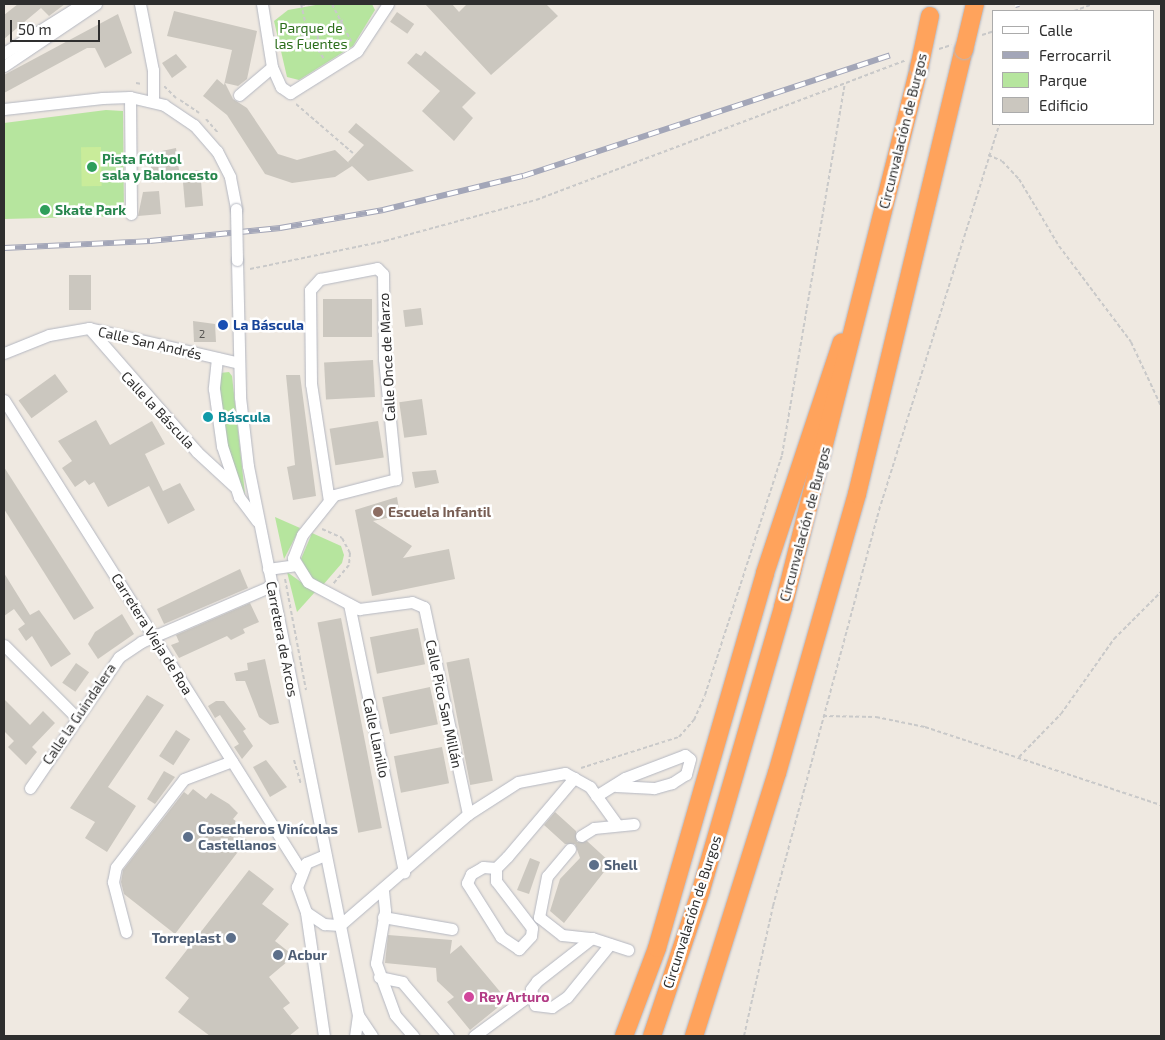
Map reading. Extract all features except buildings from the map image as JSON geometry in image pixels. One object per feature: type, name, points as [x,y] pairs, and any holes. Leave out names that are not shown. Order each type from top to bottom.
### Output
[{"type":"highway","points":[[694,1036],[777,773],[857,494],[975,4]]},
{"type":"highway","name":"Circunvalación de Burgos","points":[[652,1036],[703,880],[783,607],[874,249],[914,63],[932,10]]},
{"type":"highway","points":[[624,1036],[632,1018],[707,785],[805,447],[874,249]]},
{"type":"highway","points":[[613,1036],[632,1018]]},
{"type":"street","points":[[4,53],[82,4]]},
{"type":"street","points":[[4,66],[96,4]]},
{"type":"street","points":[[4,109],[130,97],[153,101],[154,70],[140,4]]},
{"type":"street","points":[[262,4],[272,67],[281,87],[290,93],[357,51],[388,4]]},
{"type":"street","points":[[239,95],[272,67]]},
{"type":"street","points":[[130,97],[131,214]]},
{"type":"street","name":"Carretera de Arcos","points":[[153,101],[178,113],[206,137],[224,163],[236,209],[244,268],[239,363],[248,466],[358,1015]]},
{"type":"street","name":"Calle Once de Marzo","points":[[377,268],[382,274],[384,359],[396,479],[339,492],[329,501],[311,384],[310,290],[313,282],[346,272],[377,268]]},
{"type":"street","name":"Calle San Andrés","points":[[4,353],[50,334],[89,328],[239,363]]},
{"type":"street","name":"Calle la Báscula","points":[[89,328],[185,439],[234,486]]},
{"type":"street","points":[[217,358],[214,388],[222,446],[234,486],[259,523]]},
{"type":"street","name":"Carretera Vieja de Roa","points":[[4,400],[300,869]]},
{"type":"street","points":[[329,501],[296,546],[295,565],[308,582],[349,604]]},
{"type":"street","points":[[268,570],[295,565]]},
{"type":"street","name":"Calle la Guindalera","points":[[30,788],[76,716],[119,656],[153,638],[271,586]]},
{"type":"street","name":"Calle Pico San Millán","points":[[349,604],[372,610],[412,602],[424,607],[468,814]]},
{"type":"street","name":"Calle Llanillo","points":[[349,604],[404,872]]},
{"type":"street","points":[[4,645],[76,716]]},
{"type":"street","points":[[596,796],[616,786],[625,778],[685,755],[690,759],[686,774],[672,783],[616,786]]},
{"type":"street","points":[[126,932],[112,882],[116,867],[184,779],[232,761]]},
{"type":"street","points":[[496,868],[483,868],[468,883],[501,937],[519,950],[531,936],[532,928],[496,881],[496,868],[569,775]]},
{"type":"street","points":[[306,912],[324,924],[340,925],[404,872],[468,814],[518,782],[569,775],[596,796],[616,823]]},
{"type":"street","points":[[581,836],[616,823],[634,824]]},
{"type":"street","points":[[570,848],[547,876],[539,917],[562,935],[592,938],[628,950]]},
{"type":"street","points":[[324,1036],[306,912],[297,887],[300,869],[325,855]]},
{"type":"street","points":[[383,890],[383,917],[377,944],[379,978],[395,1015],[413,1036]]},
{"type":"street","points":[[383,917],[452,929]]},
{"type":"street","points":[[474,1036],[531,994],[537,981],[592,938]]},
{"type":"street","points":[[531,994],[535,1005],[552,1007],[568,997],[610,944]]},
{"type":"street","points":[[379,978],[402,982],[448,1036]]},
{"type":"street","points":[[355,1036],[358,1015]]},
{"type":"street","points":[[358,1015],[372,1036]]},
{"type":"path","points":[[303,42],[307,31],[301,4],[310,4]]},
{"type":"path","points":[[332,4],[352,43]]},
{"type":"path","points":[[1077,10],[1093,4]]},
{"type":"path","points":[[314,44],[317,35],[342,21]]},
{"type":"path","points":[[307,31],[317,35]]},
{"type":"path","points":[[928,52],[965,44],[992,32]]},
{"type":"path","points":[[269,52],[303,42],[314,44],[331,69]]},
{"type":"path","points":[[244,268],[385,241],[536,200],[845,83],[914,63]]},
{"type":"path","points":[[569,775],[680,737],[694,720],[705,695],[782,455],[845,83]]},
{"type":"path","points":[[290,93],[305,115],[353,153]]},
{"type":"path","points":[[744,1036],[823,716],[880,504],[999,125]]},
{"type":"path","points":[[988,155],[1002,161],[1020,179],[1058,246],[1130,342],[1161,406]]},
{"type":"path","points":[[311,524],[342,538],[350,553],[349,565],[326,592]]},
{"type":"path","points":[[1019,756],[1061,714],[1120,632],[1161,592]]},
{"type":"path","points":[[823,716],[876,718],[925,727],[1019,756],[1070,779],[1161,805]]},
{"type":"green space","name":"Parque de las Fuentes","points":[[321,4],[372,4],[375,10],[353,46],[299,80],[287,77],[274,21],[288,10]]},
{"type":"green space","points":[[106,110],[123,111],[124,216],[4,219],[4,123]]},
{"type":"green space","name":"Pista Fútbol sala y Baloncesto","points":[[81,147],[101,147],[102,186],[82,186]]},
{"type":"green space","points":[[229,372],[232,376],[245,494],[231,468],[218,397],[220,373]]},
{"type":"green space","points":[[275,517],[300,528],[284,559]]},
{"type":"green space","points":[[312,533],[341,546],[344,555],[342,563],[323,585],[311,577],[301,559]]},
{"type":"green space","points":[[287,572],[315,592],[297,612]]},
{"type":"railway","points":[[1015,5],[1019,4]]},
{"type":"railway","points":[[4,248],[150,241],[280,228],[383,210],[523,176],[890,55]]},
{"type":"place","name":"Pista Fútbol sala y Baloncesto","points":[[92,167]]},
{"type":"place","name":"Skate Park","points":[[45,210]]},
{"type":"place","name":"La Báscula","points":[[223,325]]},
{"type":"place","name":"Báscula","points":[[208,417]]},
{"type":"place","name":"Escuela Infantil","points":[[378,512]]},
{"type":"place","name":"Cosecheros Vinícolas Castellanos","points":[[188,837]]},
{"type":"place","name":"Shell","points":[[594,865]]},
{"type":"place","name":"Torreplast","points":[[231,938]]},
{"type":"place","name":"Acbur","points":[[278,955]]},
{"type":"place","name":"Rey Arturo","points":[[469,997]]}]
